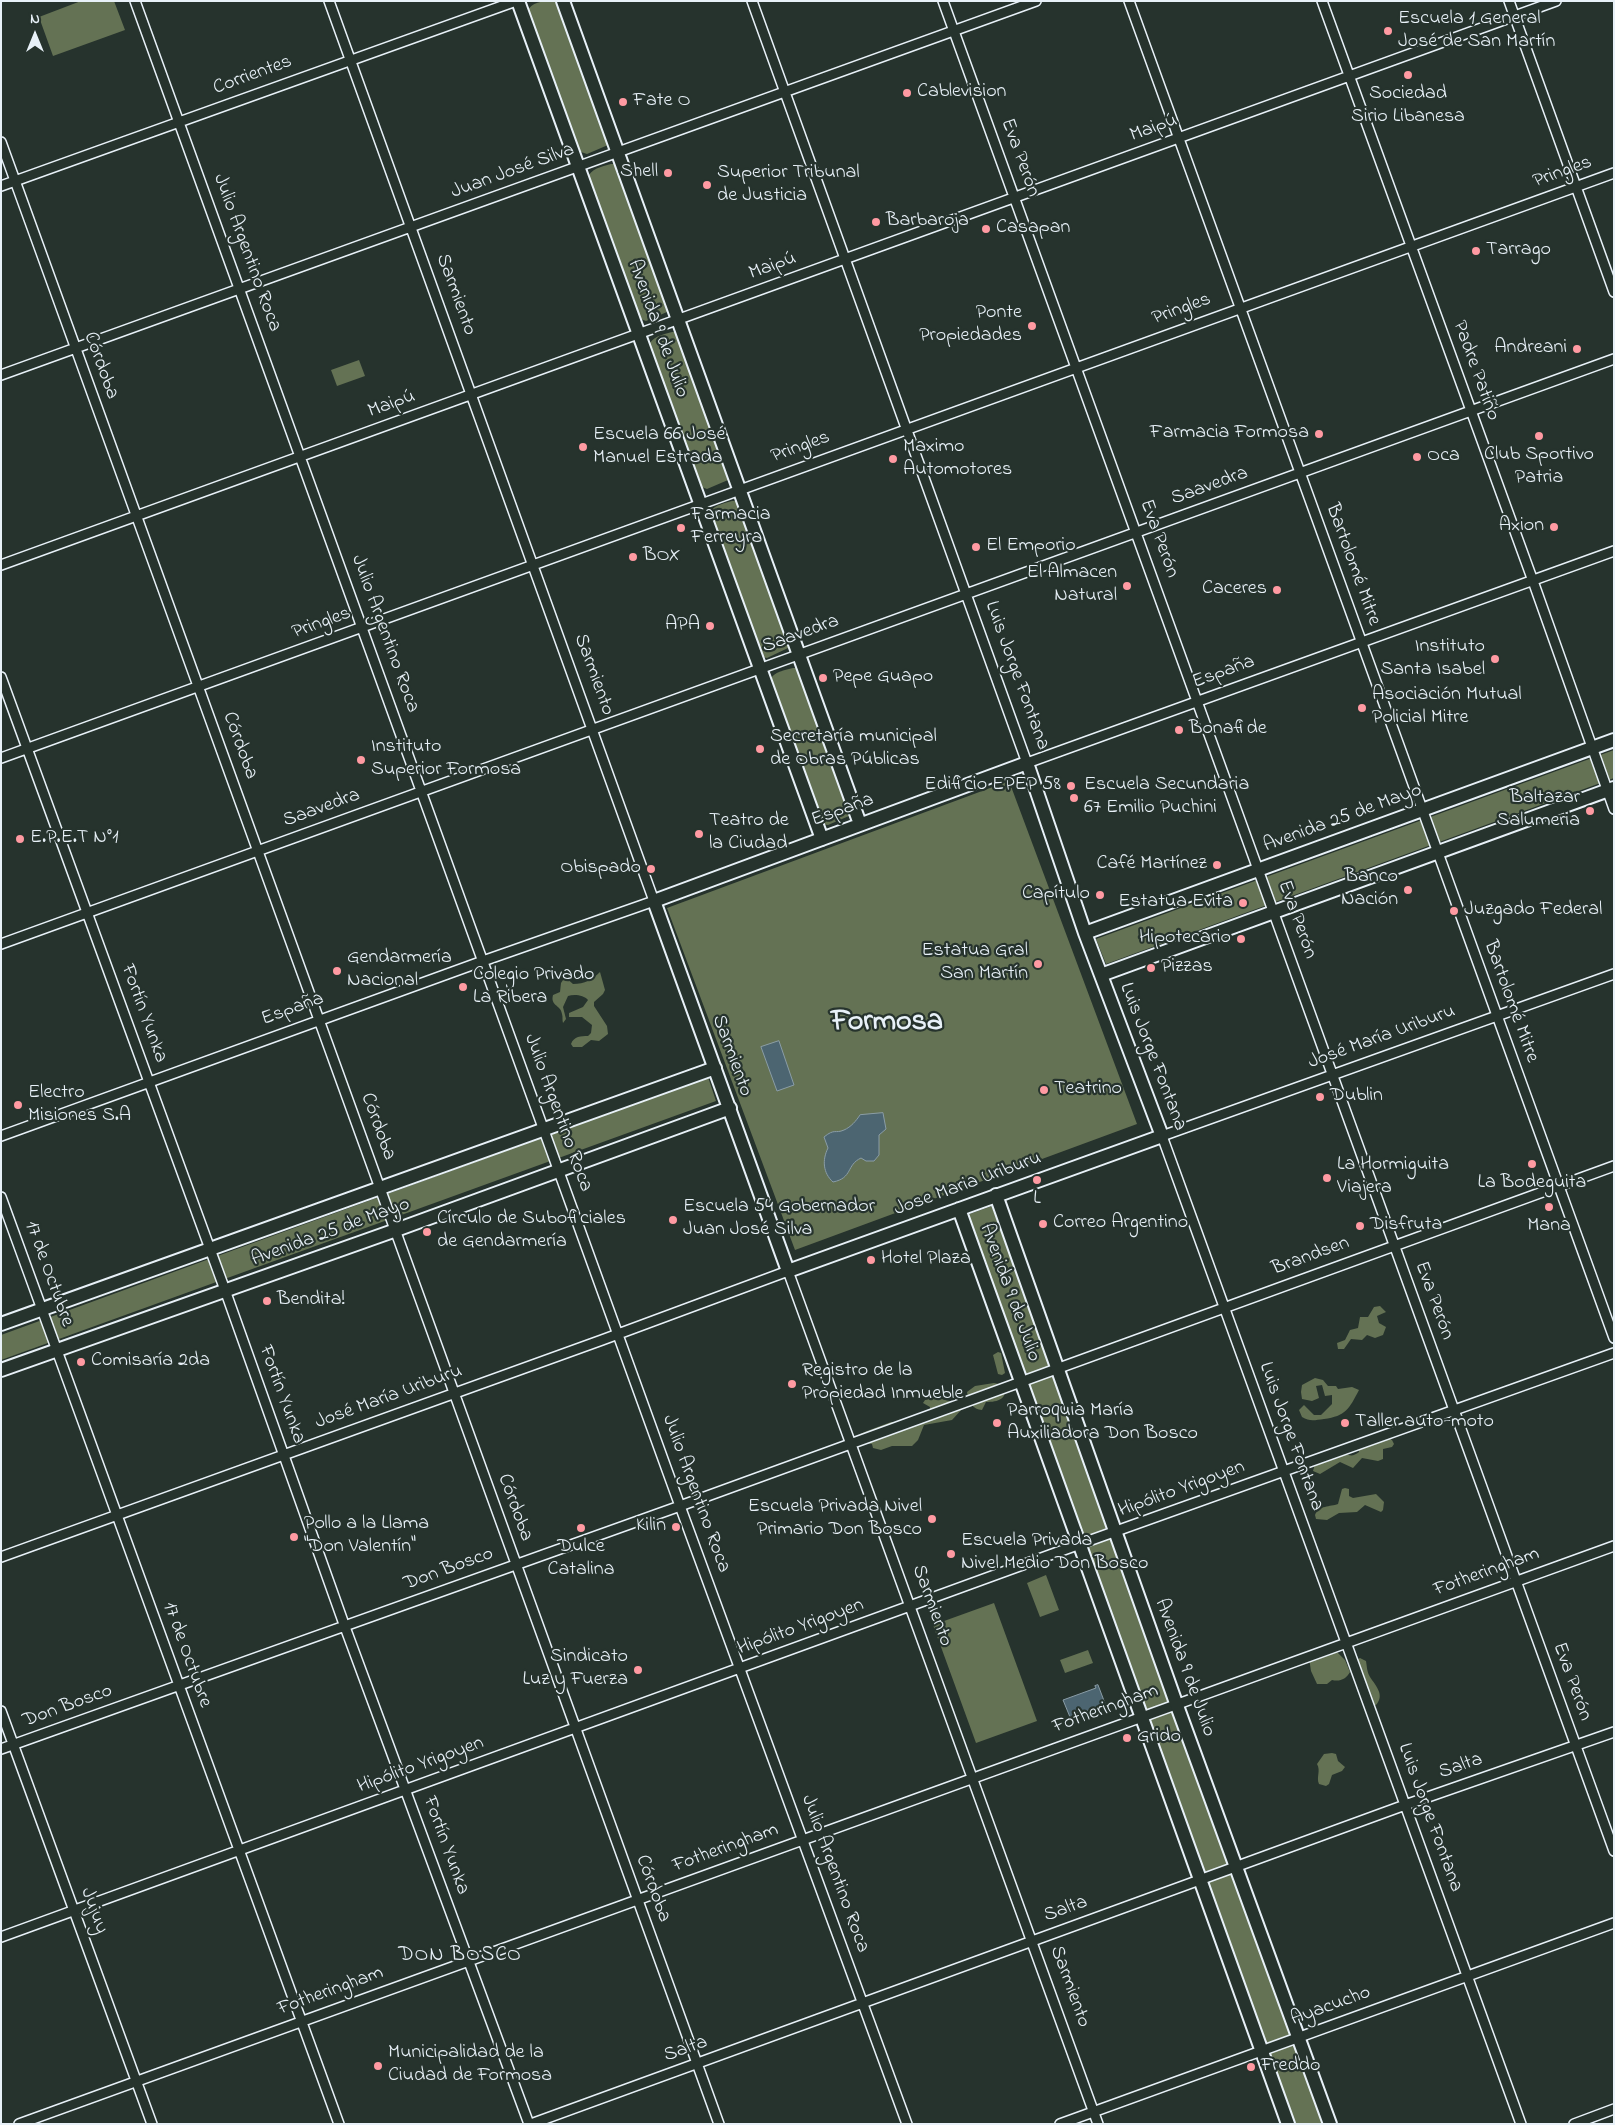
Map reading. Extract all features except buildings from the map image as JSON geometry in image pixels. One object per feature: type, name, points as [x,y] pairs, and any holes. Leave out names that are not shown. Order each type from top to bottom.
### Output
[{"type":"main road","name":"Avenida 9 de Julio","points":[[517,1],[640,334],[822,839]]},
{"type":"main road","name":"Avenida 9 de Julio","points":[[563,1],[860,824]]},
{"type":"main road","name":"Avenida 25 de Mayo","points":[[1085,933],[1614,740]]},
{"type":"main road","name":"España","points":[[654,901],[1027,763]]},
{"type":"main road","name":"Luis Jorge Fontana","points":[[1027,763],[1085,933],[1162,1136]]},
{"type":"main road","points":[[1101,975],[1610,789]]},
{"type":"main road","name":"Sarmiento","points":[[654,901],[788,1270]]},
{"type":"main road","name":"Avenida 25 de Mayo","points":[[1,1324],[716,1068]]},
{"type":"main road","name":"Avenida 25 de Mayo","points":[[1,1370],[396,1230],[730,1108]]},
{"type":"main road","name":"Jose Maria Uriburu","points":[[788,1270],[1162,1136]]},
{"type":"main road","name":"Avenida 9 de Julio","points":[[996,1195],[1176,1703],[1330,2124]]},
{"type":"main road","name":"Avenida 9 de Julio","points":[[958,1209],[1202,1880],[1288,2124]]},
{"type":"street","name":"Julio Argentino Roca","points":[[135,1],[680,1506],[907,2124]]},
{"type":"street","name":"Sarmiento","points":[[329,1],[654,901]]},
{"type":"street","name":"Corrientes","points":[[1,186],[517,1]]},
{"type":"street","name":"Luis Jorge Fontana","points":[[752,1],[1027,763]]},
{"type":"street","name":"Eva Perón","points":[[943,1],[1614,1851]]},
{"type":"street","name":"Juan José Silva","points":[[1,375],[1036,1]]},
{"type":"street","name":"Bartolomé Mitre","points":[[1129,1],[1614,1338]]},
{"type":"street","name":"Padre Patiño","points":[[1322,1],[1533,580],[1592,748],[1610,789],[1614,809]]},
{"type":"street","points":[[1509,1],[1614,292]]},
{"type":"street","name":"Maipú","points":[[1,565],[1556,1]]},
{"type":"street","name":"Córdoba","points":[[1,142],[719,2124]]},
{"type":"street","name":"Pringles","points":[[1,758],[1614,173]]},
{"type":"street","name":"Saavedra","points":[[1,944],[1614,359]]},
{"type":"street","name":"España","points":[[1027,763],[1614,551]]},
{"type":"street","name":"Fortín Yunka","points":[[1,677],[225,1290],[345,1627],[530,2124]]},
{"type":"street","name":"España","points":[[1,1136],[654,901]]},
{"type":"street","name":"José María Uriburu","points":[[1162,1136],[1614,974]]},
{"type":"street","name":"Luis Jorge Fontana","points":[[1162,1136],[1520,2124]]},
{"type":"street","name":"Brandsen","points":[[1021,1381],[1614,1166]]},
{"type":"street","name":"17 de Octubre","points":[[1,1197],[339,2124]]},
{"type":"street","name":"Sarmiento","points":[[788,1270],[1098,2124]]},
{"type":"street","name":"José María Uriburu","points":[[1,1557],[619,1334],[788,1270]]},
{"type":"street","name":"Hipólito Yrigoyen","points":[[1,1937],[1080,1544],[1116,1533],[1614,1352]]},
{"type":"street","name":"Don Bosco","points":[[1,1749],[345,1627],[1021,1381]]},
{"type":"street","name":"Fotheringham","points":[[19,2124],[1176,1703],[1614,1546]]},
{"type":"street","name":"Jujuy","points":[[1,1710],[152,2124]]},
{"type":"street","name":"Salta","points":[[530,2124],[1614,1732]]},
{"type":"street","name":"Ayacucho","points":[[1060,2124],[1614,1923]]},
{"type":"street","points":[[1574,2124],[1614,2110]]},
{"type":"green space","points":[[81,1],[114,1],[125,30],[53,56],[39,17]]},
{"type":"green space","points":[[559,1],[609,138],[608,145],[587,154],[578,151],[527,12],[536,3]]},
{"type":"green space","points":[[611,164],[617,164],[668,305],[667,312],[646,321],[638,318],[587,179],[594,170]]},
{"type":"green space","points":[[672,332],[678,332],[729,473],[728,480],[707,489],[699,486],[648,347],[655,338]]},
{"type":"green space","points":[[359,360],[365,376],[337,386],[331,370]]},
{"type":"green space","points":[[732,501],[738,501],[789,642],[788,648],[767,658],[762,657],[708,516],[715,507]]},
{"type":"green space","points":[[798,668],[850,809],[849,816],[828,825],[822,824],[769,683],[775,674]]},
{"type":"green space","points":[[1614,750],[1614,778],[1106,964],[1096,939]]},
{"type":"green space","points":[[1009,781],[1137,1124],[795,1250],[667,908]]},
{"type":"green space","points":[[600,972],[605,990],[594,1002],[594,1006],[607,1026],[608,1034],[599,1041],[591,1040],[582,1047],[573,1047],[571,1044],[574,1039],[580,1036],[588,1036],[591,1033],[592,1025],[582,1017],[569,1017],[569,1013],[583,1007],[588,1000],[579,995],[568,996],[563,1007],[566,1019],[563,1023],[561,1011],[552,999],[553,995],[560,992],[561,983],[565,977],[573,984],[577,984],[588,981]]},
{"type":"green space","points":[[708,1077],[716,1101],[1,1360],[1,1335]]},
{"type":"green space","points":[[992,1206],[1323,2124],[1295,2124],[967,1215]]},
{"type":"green space","points":[[1380,1306],[1386,1312],[1377,1316],[1379,1323],[1386,1327],[1383,1335],[1375,1338],[1367,1335],[1362,1340],[1351,1339],[1344,1349],[1338,1349],[1337,1343],[1345,1340],[1350,1330],[1358,1328],[1360,1317],[1368,1317],[1374,1307]]},
{"type":"green space","points":[[998,1352],[1001,1353],[1005,1373],[1002,1375],[998,1374],[993,1355]]},
{"type":"green space","points":[[1315,1378],[1323,1380],[1328,1386],[1336,1386],[1338,1389],[1352,1387],[1359,1390],[1349,1407],[1342,1414],[1331,1418],[1308,1420],[1302,1417],[1299,1410],[1304,1405],[1314,1415],[1321,1415],[1332,1404],[1332,1395],[1325,1396],[1322,1385],[1316,1386],[1319,1398],[1312,1401],[1302,1399],[1302,1385]]},
{"type":"green space","points":[[994,1383],[1003,1385],[1005,1394],[1003,1397],[995,1401],[986,1402],[982,1410],[974,1407],[968,1399],[967,1392],[975,1386]]},
{"type":"green space","points":[[937,1397],[961,1405],[963,1408],[952,1420],[924,1425],[918,1440],[912,1446],[892,1446],[881,1450],[873,1448],[872,1444],[864,1443],[858,1438],[860,1434],[891,1422],[900,1423],[930,1411],[930,1407],[923,1403],[925,1400]]},
{"type":"green space","points":[[1386,1437],[1392,1440],[1394,1444],[1392,1447],[1383,1449],[1383,1459],[1378,1461],[1362,1458],[1353,1468],[1340,1462],[1320,1474],[1313,1471],[1315,1464],[1334,1459],[1340,1451],[1347,1455],[1354,1455],[1359,1452],[1359,1445]]},
{"type":"green space","points":[[1342,1489],[1349,1489],[1349,1496],[1353,1498],[1376,1494],[1384,1502],[1383,1510],[1381,1512],[1365,1505],[1357,1512],[1339,1513],[1327,1520],[1316,1519],[1315,1515],[1319,1509],[1338,1504]]},
{"type":"green space","points":[[1046,1575],[1059,1610],[1040,1617],[1027,1583]]},
{"type":"green space","points":[[994,1603],[1037,1721],[976,1743],[933,1625]]},
{"type":"green space","points":[[1088,1650],[1093,1663],[1065,1673],[1060,1660]]},
{"type":"green space","points":[[1335,1650],[1345,1660],[1350,1672],[1338,1681],[1332,1680],[1327,1684],[1317,1684],[1311,1671],[1309,1658]]},
{"type":"green space","points":[[1360,1658],[1366,1661],[1369,1675],[1379,1691],[1380,1698],[1376,1705],[1371,1706],[1359,1691],[1355,1673],[1356,1660]]},
{"type":"green space","points":[[1324,1754],[1336,1754],[1338,1761],[1345,1767],[1342,1771],[1332,1775],[1329,1784],[1326,1786],[1319,1784],[1317,1764]]},
{"type":"water","points":[[779,1041],[794,1085],[777,1091],[761,1047]]},
{"type":"water","points":[[883,1113],[886,1129],[879,1135],[879,1155],[874,1161],[866,1161],[861,1158],[853,1164],[844,1178],[833,1182],[827,1175],[824,1166],[828,1148],[824,1137],[830,1133],[847,1129],[860,1115]]},
{"type":"water","points":[[1098,1685],[1106,1706],[1103,1707],[1102,1705],[1070,1717],[1063,1700],[1096,1688],[1095,1686]]},
{"type":"place","name":"Escuela 1 General José de San Martín","points":[[1388,31]]},
{"type":"place","name":"Sociedad Sirio Libanesa","points":[[1408,75]]},
{"type":"place","name":"Cablevision","points":[[907,93]]},
{"type":"place","name":"Fate O","points":[[623,102]]},
{"type":"place","name":"Shell","points":[[668,173]]},
{"type":"place","name":"Superior Tribunal de Justicia","points":[[707,185]]},
{"type":"place","name":"Barbaroja","points":[[876,222]]},
{"type":"place","name":"Casapan","points":[[986,229]]},
{"type":"place","name":"Tarrago","points":[[1476,251]]},
{"type":"place","name":"Ponte Propiedades","points":[[1032,326]]},
{"type":"place","name":"Andreani","points":[[1577,349]]},
{"type":"place","name":"Farmacia Formosa","points":[[1319,434]]},
{"type":"place","name":"Club Sportivo Patria","points":[[1539,436]]},
{"type":"place","name":"Escuela 66 José Manuel Estrada","points":[[583,447]]},
{"type":"place","name":"Oca","points":[[1417,457]]},
{"type":"place","name":"Maximo Automotores","points":[[893,459]]},
{"type":"place","name":"Axion","points":[[1554,527]]},
{"type":"place","name":"Farmacia Ferreyra","points":[[681,528]]},
{"type":"place","name":"El Emporio","points":[[976,547]]},
{"type":"place","name":"BOX","points":[[633,557]]},
{"type":"place","name":"El Almacen Natural","points":[[1127,586]]},
{"type":"place","name":"Caceres","points":[[1277,590]]},
{"type":"place","name":"APA","points":[[710,626]]},
{"type":"place","name":"Instituto Santa Isabel","points":[[1495,659]]},
{"type":"place","name":"Pepe Guapo","points":[[823,678]]},
{"type":"place","name":"Asociación Mutual Policial Mitre","points":[[1362,708]]},
{"type":"place","name":"Bonafide","points":[[1179,730]]},
{"type":"place","name":"Secretaría municipal de Obras Públicas","points":[[760,749]]},
{"type":"place","name":"Instituto Superior Formosa","points":[[361,760]]},
{"type":"place","name":"Edificio EPEP 58","points":[[1071,786]]},
{"type":"place","name":"Escuela Secundaria 67 Emilio Puchini","points":[[1074,798]]},
{"type":"place","name":"Baltazar Salumeria","points":[[1590,811]]},
{"type":"place","name":"Teatro de la Ciudad","points":[[699,834]]},
{"type":"place","name":"E.P.E.T N°1","points":[[20,839]]},
{"type":"place","name":"Café Martínez","points":[[1217,865]]},
{"type":"place","name":"Obispado","points":[[651,869]]},
{"type":"place","name":"Banco Nación","points":[[1408,890]]},
{"type":"place","name":"Capítulo","points":[[1100,895]]},
{"type":"place","name":"Estatua Evita","points":[[1243,903]]},
{"type":"place","name":"Juzgado Federal","points":[[1454,911]]},
{"type":"place","name":"Hipotecario","points":[[1241,939]]},
{"type":"place","name":"Estatua Gral San Martín","points":[[1038,964]]},
{"type":"place","name":"Pizzas","points":[[1151,968]]},
{"type":"place","name":"Gendarmería Nacional","points":[[337,971]]},
{"type":"place","name":"Colegio Privado La Ribera","points":[[463,987]]},
{"type":"place","name":"Teatrino","points":[[1044,1090]]},
{"type":"place","name":"Dublin","points":[[1320,1097]]},
{"type":"place","name":"Electro Misiones S.A","points":[[18,1105]]},
{"type":"place","name":"La Bodeguita","points":[[1532,1164]]},
{"type":"place","name":"La Hormiguita Viajera","points":[[1327,1178]]},
{"type":"place","name":"L","points":[[1037,1180]]},
{"type":"place","name":"Mana","points":[[1549,1207]]},
{"type":"place","name":"Escuela 54 Gobernador Juan José Silva","points":[[673,1220]]},
{"type":"place","name":"Correo Argentino","points":[[1043,1224]]},
{"type":"place","name":"Disfruta","points":[[1360,1226]]},
{"type":"place","name":"Círculo de Suboficiales de Gendarmería","points":[[427,1232]]},
{"type":"place","name":"Hotel Plaza","points":[[871,1260]]},
{"type":"place","name":"Bendita!","points":[[267,1301]]},
{"type":"place","name":"Comisaría 2da","points":[[81,1362]]},
{"type":"place","name":"Registro de la Propiedad Inmueble","points":[[792,1384]]},
{"type":"place","name":"Parroquia María Auxiliadora Don Bosco","points":[[997,1423]]},
{"type":"place","name":"Taller auto-moto","points":[[1345,1423]]},
{"type":"place","name":"Escuela Privada Nivel Primario Don Bosco","points":[[932,1519]]},
{"type":"place","name":"Kilin","points":[[676,1527]]},
{"type":"place","name":"Dulce Catalina","points":[[581,1528]]},
{"type":"place","name":"Pollo a la Llama \"Don Valentín\"","points":[[294,1537]]},
{"type":"place","name":"Escuela Privada Nivel Medio Don Bosco","points":[[951,1554]]},
{"type":"place","name":"Sindicato Luz y Fuerza","points":[[638,1670]]},
{"type":"place","name":"Grido","points":[[1127,1738]]},
{"type":"place","name":"Municipalidad de la Ciudad de Formosa","points":[[378,2066]]},
{"type":"place","name":"Freddo","points":[[1251,2067]]},
{"type":"district","name":"Formosa","points":[[887,1024]]},
{"type":"district","name":"DON BOSCO","points":[[460,1957]]}]
